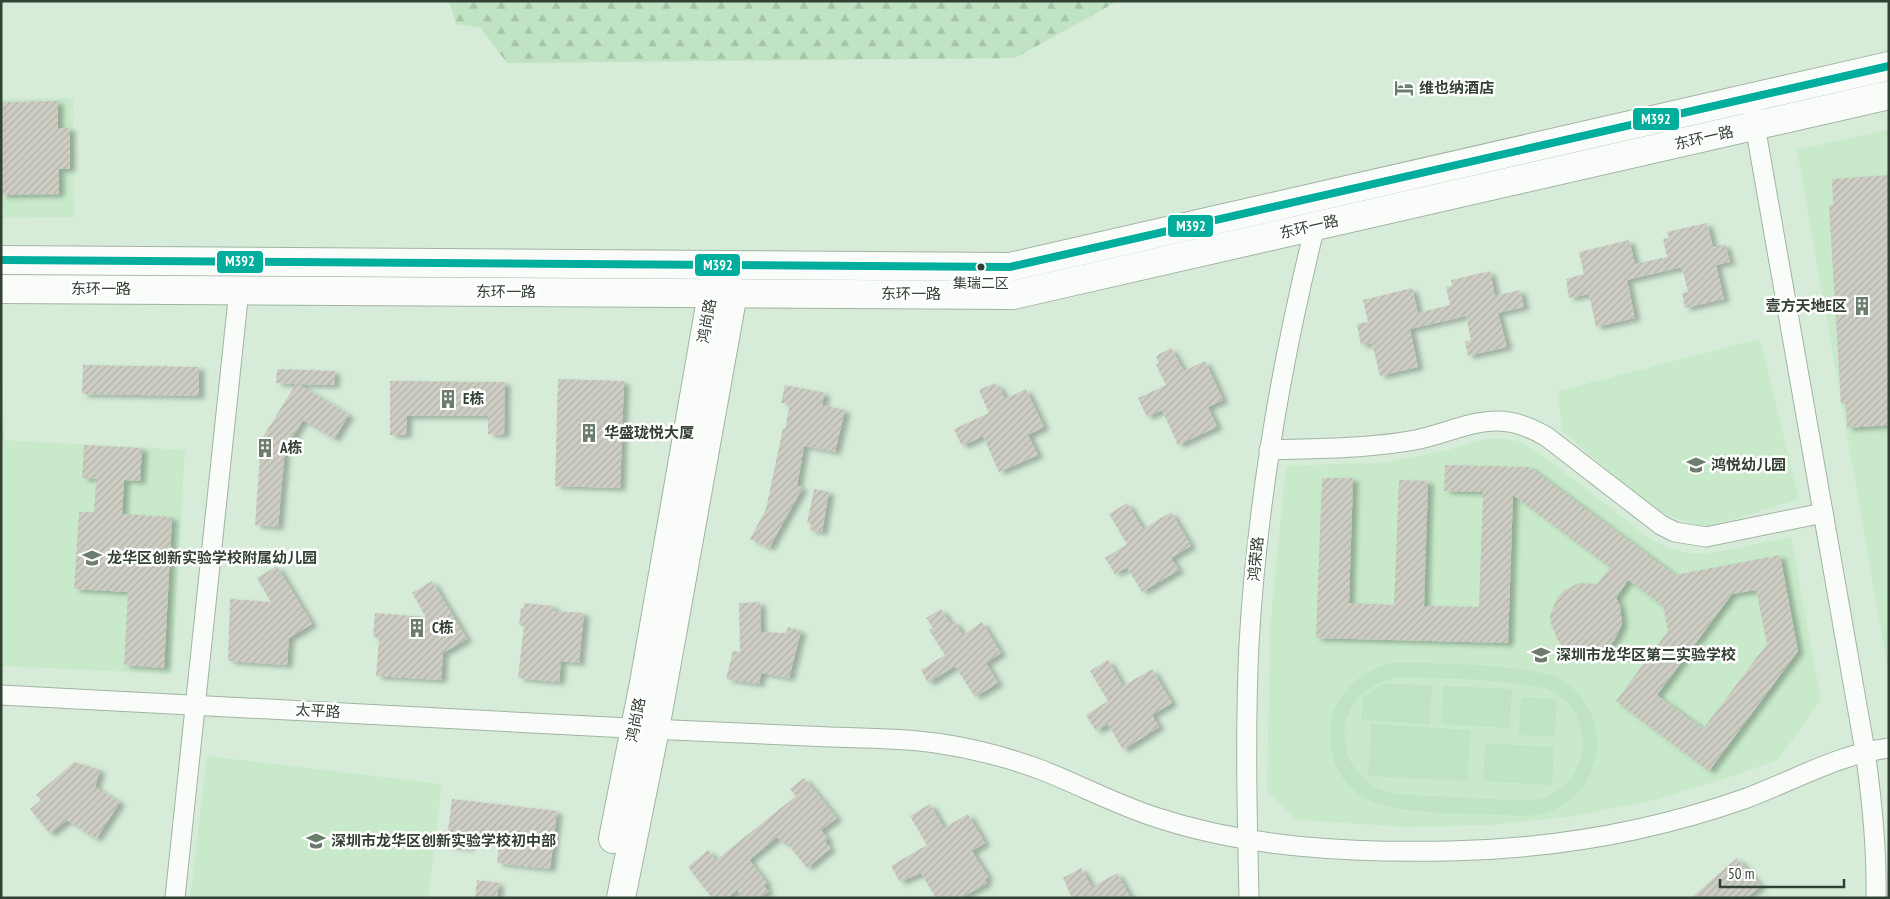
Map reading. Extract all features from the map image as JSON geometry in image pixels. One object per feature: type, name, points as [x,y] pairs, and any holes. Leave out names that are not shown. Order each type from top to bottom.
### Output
[{"type":"main road","name":"东环一路","points":[[1,260],[1010,267],[1889,66]]},
{"type":"main road","name":"东环一路","points":[[1,289],[1013,295],[1889,95]]},
{"type":"main road","name":"鸿尚路","points":[[621,898],[645,728],[722,293],[717,264]]},
{"type":"main road","name":"鸿尚路","points":[[602,898],[645,728]]},
{"type":"street","points":[[1750,97],[1873,806],[1877,863],[1876,898]]},
{"type":"street","name":"鸿荣路","points":[[1249,898],[1246,756],[1249,644],[1258,533],[1269,450],[1289,337],[1315,226]]},
{"type":"street","points":[[175,898],[239,290]]},
{"type":"street","points":[[1269,450],[1387,445],[1415,440],[1484,421],[1511,422],[1536,430],[1661,524],[1675,532],[1706,537],[1823,513]]},
{"type":"street","name":"太平路","points":[[1,695],[880,738],[943,744],[1005,758],[1035,768],[1125,807],[1158,818],[1248,839],[1356,849],[1492,850],[1618,833],[1701,812],[1781,785],[1864,751],[1889,748]]},
{"type":"shaded area","points":[[73,98],[74,217],[1,218],[1,99]]},
{"type":"shaded area","points":[[1889,129],[1889,675],[1797,150]]},
{"type":"shaded area","name":"鸿悦幼儿园","points":[[1760,339],[1799,499],[1705,528],[1655,511],[1562,431],[1558,391]]},
{"type":"shaded area","name":"龙华区创新实验学校附属幼儿园","points":[[1,345],[4,440],[185,450],[172,674],[1,666]]},
{"type":"shaded area","name":"深圳市龙华区第二实验学校","points":[[1497,438],[1518,441],[1537,452],[1651,539],[1669,548],[1687,553],[1707,554],[1791,537],[1821,700],[1778,760],[1654,800],[1573,816],[1491,825],[1408,827],[1296,820],[1267,791],[1270,628],[1286,466],[1389,462],[1448,450],[1476,441]]},
{"type":"shaded area","name":"深圳市龙华区创新实验学校初中部","points":[[207,756],[442,784],[428,898],[190,898]]},
{"type":"green space","points":[[449,1],[1118,1],[1015,58],[507,63],[480,27],[456,24]]},
{"type":"green space","points":[[1392,663],[1479,665],[1528,670],[1560,679],[1577,692],[1589,709],[1595,728],[1597,748],[1593,767],[1583,785],[1569,800],[1550,811],[1528,816],[1400,809],[1384,806],[1355,792],[1335,764],[1330,730],[1333,713],[1341,698],[1356,680]],"holes":[[[1394,678],[1500,682],[1540,687],[1552,691],[1565,700],[1574,712],[1580,725],[1581,755],[1576,769],[1568,782],[1556,792],[1539,799],[1499,800],[1401,795],[1384,791],[1365,780],[1352,764],[1345,744],[1344,733],[1349,713],[1358,699],[1370,688]]]},
{"type":"green space","points":[[1385,683],[1432,686],[1430,724],[1361,720],[1363,697]]},
{"type":"green space","points":[[1443,686],[1512,689],[1510,728],[1441,724]]},
{"type":"green space","points":[[1521,697],[1557,699],[1555,737],[1519,735]]},
{"type":"green space","points":[[1371,724],[1471,730],[1467,781],[1368,776]]},
{"type":"green space","points":[[1485,743],[1554,747],[1552,785],[1483,781]]},
{"type":"building","points":[[58,101],[58,128],[70,128],[70,169],[59,169],[59,194],[1,195],[1,102]]},
{"type":"building","name":"壹方天地E区","points":[[1889,175],[1889,425],[1847,428],[1846,404],[1841,404],[1829,205],[1833,205],[1832,179]]},
{"type":"building","points":[[1707,223],[1713,247],[1725,244],[1730,262],[1716,265],[1724,299],[1685,308],[1682,293],[1688,292],[1682,267],[1627,280],[1635,318],[1596,327],[1589,294],[1569,298],[1566,279],[1584,274],[1579,252],[1629,240],[1635,264],[1667,257],[1663,239],[1669,238],[1667,232]]},
{"type":"building","points":[[1490,271],[1495,296],[1520,290],[1524,307],[1498,313],[1507,347],[1468,356],[1465,342],[1471,340],[1466,316],[1410,329],[1418,367],[1380,376],[1372,343],[1361,345],[1357,324],[1368,322],[1363,300],[1412,288],[1418,313],[1450,305],[1446,287],[1452,286],[1451,280]]},
{"type":"building","points":[[1171,348],[1184,371],[1205,361],[1223,400],[1208,407],[1217,427],[1178,445],[1162,410],[1147,417],[1138,398],[1166,385],[1156,365],[1159,363],[1156,356]]},
{"type":"building","points":[[83,365],[199,367],[199,396],[82,394]]},
{"type":"building","name":"A栋","points":[[277,369],[335,371],[334,385],[298,384],[349,415],[334,439],[303,420],[285,449],[278,527],[255,525],[261,440],[296,384],[276,383]]},
{"type":"building","name":"华盛珑悦大厦","points":[[558,379],[624,381],[620,488],[555,486]]},
{"type":"building","name":"E栋","points":[[390,381],[505,382],[504,435],[488,434],[488,416],[407,416],[406,435],[390,435]]},
{"type":"building","points":[[995,383],[997,387],[999,386],[1005,399],[1026,389],[1044,427],[1028,435],[1038,455],[999,472],[983,436],[962,446],[954,429],[989,413],[979,390]]},
{"type":"building","points":[[785,385],[825,393],[822,405],[845,410],[835,452],[804,446],[797,486],[803,487],[769,548],[750,539],[766,509],[783,428],[785,429],[790,404],[781,403]]},
{"type":"building","points":[[84,445],[142,448],[140,481],[124,480],[122,514],[172,517],[164,668],[124,665],[128,592],[74,589],[79,512],[94,512],[96,479],[82,478]]},
{"type":"building","points":[[1445,465],[1529,467],[1675,575],[1780,555],[1798,651],[1709,771],[1616,701],[1668,631],[1663,606],[1628,580],[1616,598],[1620,606],[1622,624],[1614,641],[1600,652],[1590,654],[1573,652],[1564,647],[1558,641],[1551,624],[1550,615],[1557,598],[1563,591],[1579,583],[1597,584],[1610,567],[1513,495],[1508,643],[1316,638],[1322,478],[1353,478],[1349,603],[1394,605],[1399,480],[1428,481],[1424,606],[1479,607],[1483,492],[1444,491]],"holes":[[[1756,590],[1767,644],[1703,729],[1657,695],[1732,594]]]},
{"type":"building","points":[[814,489],[829,492],[822,532],[809,530],[811,524],[807,523]]},
{"type":"building","points":[[1127,503],[1143,529],[1171,512],[1191,546],[1171,558],[1179,570],[1142,592],[1127,567],[1115,574],[1105,558],[1127,544],[1109,514]]},
{"type":"building","points":[[277,566],[312,624],[289,638],[287,665],[228,661],[230,599],[271,602],[257,578]]},
{"type":"building","name":"C栋","points":[[432,581],[467,639],[443,653],[441,680],[376,676],[379,638],[373,637],[375,613],[426,617],[412,593]]},
{"type":"building","points":[[760,602],[761,632],[786,633],[788,627],[801,631],[789,678],[761,673],[759,684],[726,679],[733,651],[740,652],[739,603]]},
{"type":"building","points":[[524,603],[554,606],[553,611],[584,613],[579,663],[561,661],[559,682],[518,678],[524,626],[519,625],[521,608],[524,609]]},
{"type":"building","points":[[941,609],[950,623],[954,621],[963,635],[982,622],[1001,653],[986,663],[998,683],[975,697],[955,666],[928,683],[921,670],[945,655],[929,630],[933,628],[926,618]]},
{"type":"building","points":[[1108,660],[1123,686],[1152,669],[1172,703],[1152,715],[1159,727],[1123,750],[1108,724],[1096,731],[1086,715],[1108,701],[1090,671]]},
{"type":"building","points":[[74,762],[100,770],[95,787],[120,802],[96,839],[67,820],[50,834],[30,809],[41,800],[36,795]]},
{"type":"building","points":[[804,778],[837,818],[821,830],[828,839],[825,842],[831,848],[807,868],[786,842],[784,844],[777,837],[749,860],[767,883],[764,886],[769,891],[760,898],[743,898],[737,890],[727,898],[712,898],[688,867],[708,850],[716,860],[796,796],[790,789]]},
{"type":"building","points":[[452,799],[557,811],[550,869],[497,863],[500,839],[469,836],[468,848],[446,845]]},
{"type":"building","points":[[930,804],[944,828],[968,814],[985,843],[972,851],[988,877],[985,879],[987,883],[961,898],[936,898],[921,873],[900,882],[891,866],[927,845],[910,816]]},
{"type":"building","points":[[1737,858],[1761,886],[1746,898],[1691,898]]},
{"type":"building","points":[[1081,868],[1092,887],[1117,873],[1131,898],[1072,898],[1063,878]]},
{"type":"building","points":[[477,880],[499,883],[497,898],[475,898]]},
{"type":"transit line","name":"M392","points":[[1,260],[1010,267],[1889,66]]},
{"type":"place","name":"维也纳酒店","points":[[1404,88]]},
{"type":"place","name":"集瑞二区","points":[[981,267]]},
{"type":"place","name":"壹方天地E区","points":[[1862,306]]},
{"type":"place","name":"E栋","points":[[448,399]]},
{"type":"place","name":"华盛珑悦大厦","points":[[589,433]]},
{"type":"place","name":"A栋","points":[[265,448]]},
{"type":"place","name":"鸿悦幼儿园","points":[[1696,465]]},
{"type":"place","name":"龙华区创新实验学校附属幼儿园","points":[[92,558]]},
{"type":"place","name":"C栋","points":[[417,628]]},
{"type":"place","name":"深圳市龙华区第二实验学校","points":[[1541,655]]},
{"type":"place","name":"深圳市龙华区创新实验学校初中部","points":[[316,841]]}]
